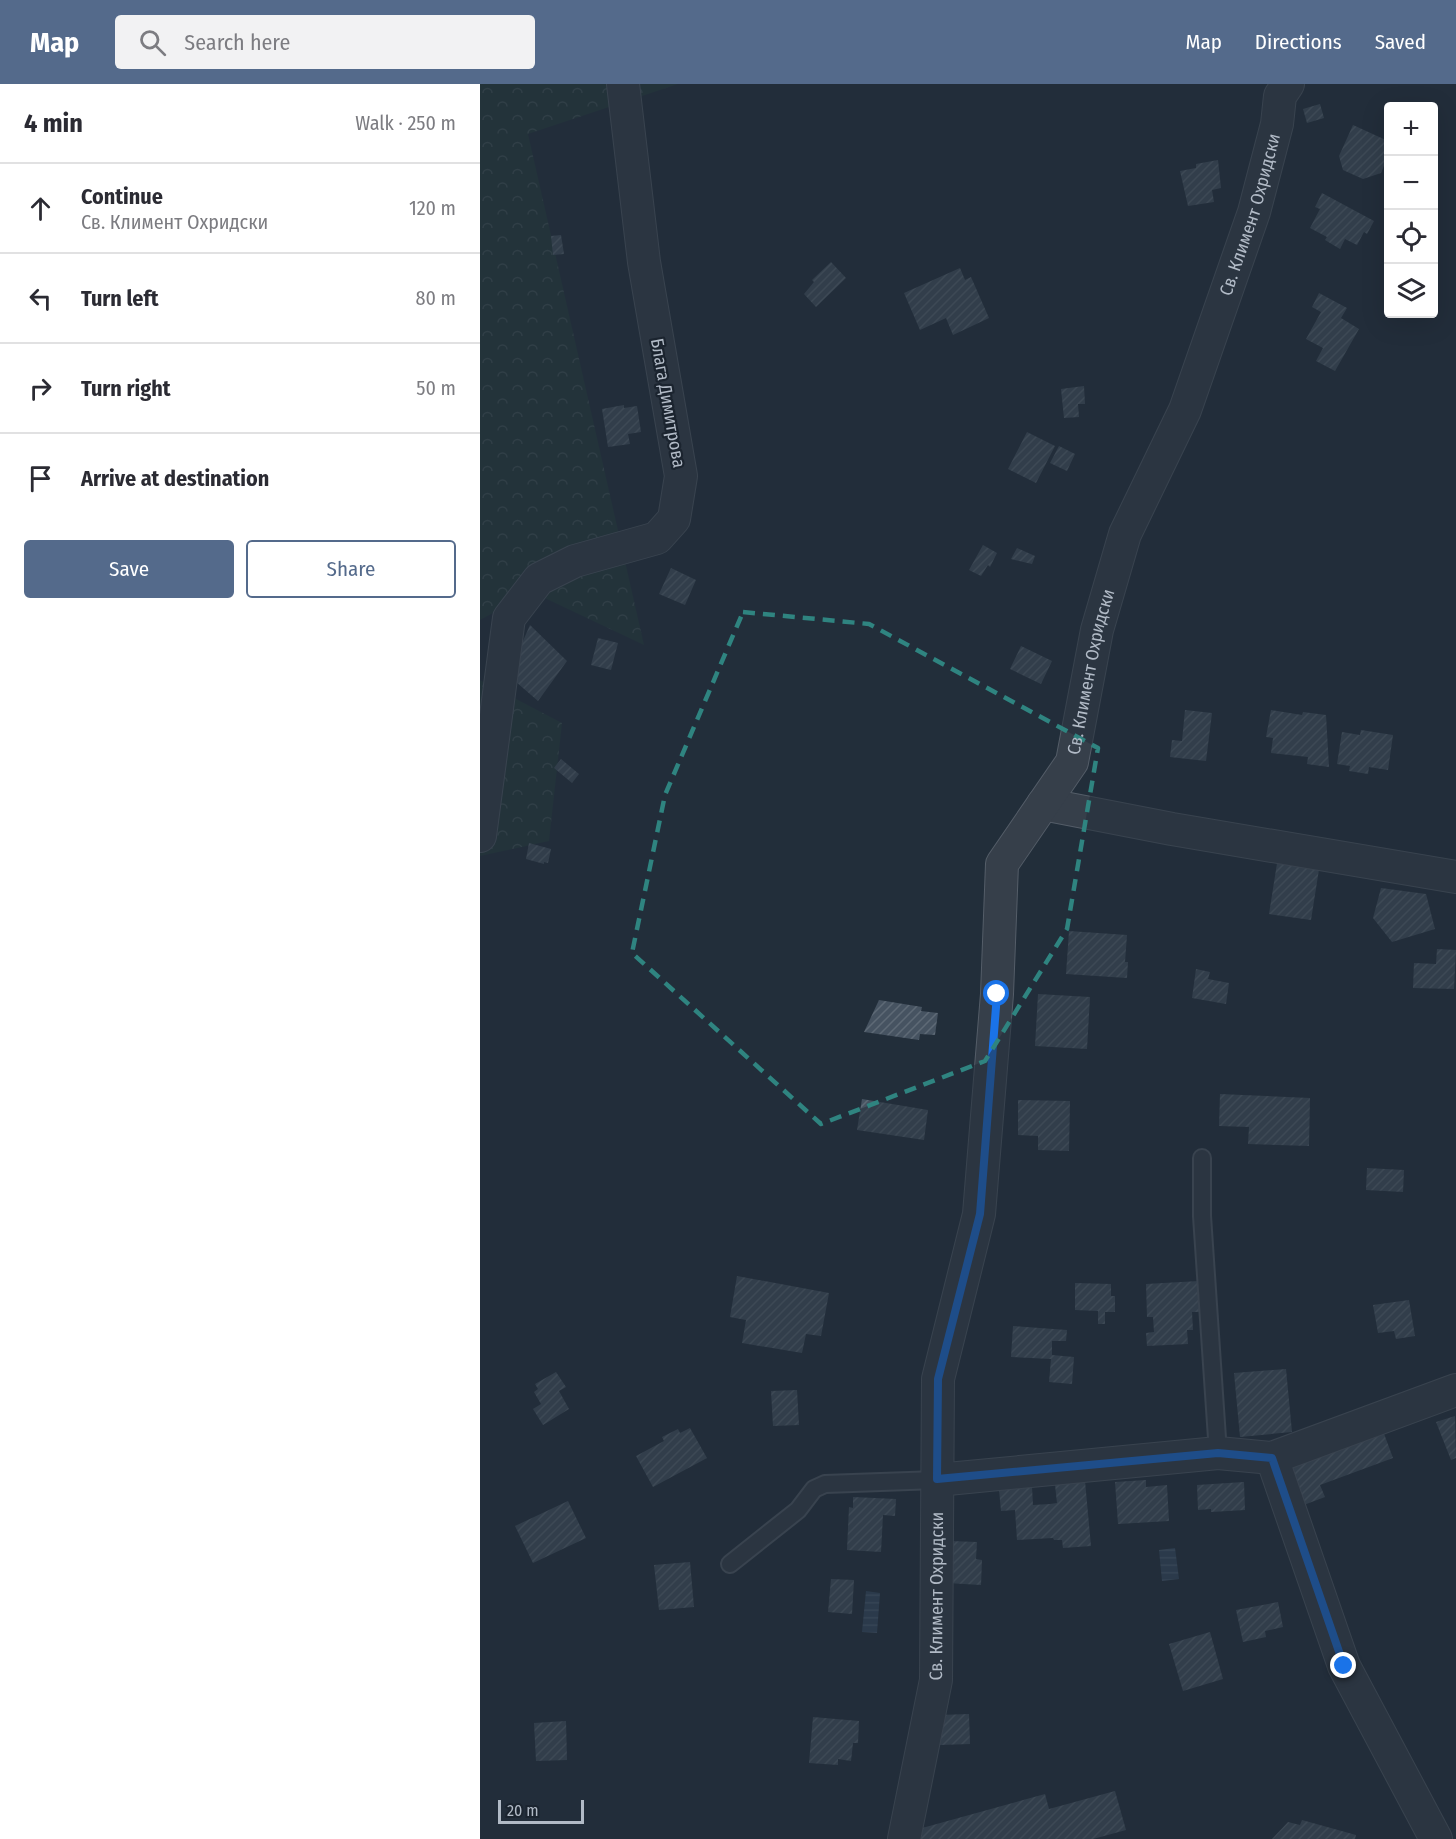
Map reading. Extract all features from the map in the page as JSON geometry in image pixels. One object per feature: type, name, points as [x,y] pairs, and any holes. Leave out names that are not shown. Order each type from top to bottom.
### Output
[{"type":"street","name":"Св. Климент Охридски","points":[[904,1839],[936,1680],[938,1379],[980,1214],[997,994],[1002,864],[1072,762],[1097,630],[1125,534],[1185,410],[1254,212],[1277,124],[1280,96],[1288,84]]},
{"type":"street","name":"Блага Димитрова","points":[[480,836],[509,618],[539,579],[574,561],[657,538],[674,519],[681,476],[644,262],[627,85]]},
{"type":"street","points":[[1043,804],[1172,829],[1456,877]]},
{"type":"street","points":[[937,1479],[1218,1453],[1272,1458],[1456,1390]]},
{"type":"street","points":[[1272,1458],[1344,1666],[1436,1839]]},
{"type":"lane","points":[[1202,1158],[1202,1216],[1218,1453]]},
{"type":"lane","points":[[730,1564],[798,1510],[814,1489],[825,1484],[937,1479]]},
{"type":"highlighted area","points":[[743,612],[869,624],[1098,748],[1067,929],[985,1061],[821,1124],[632,953],[665,795]]},
{"type":"green space","points":[[480,84],[678,84],[528,134],[644,645],[532,592],[480,620]]},
{"type":"green space","points":[[480,680],[562,723],[549,841],[480,856]]},
{"type":"water","points":[[1175,1548],[1179,1579],[1162,1581],[1159,1550]]},
{"type":"water","points":[[866,1591],[880,1593],[877,1633],[862,1632]]},
{"type":"building","points":[[1320,104],[1324,118],[1307,123],[1303,109]]},
{"type":"building","points":[[1353,125],[1384,139],[1384,166],[1381,173],[1363,179],[1343,170],[1339,156]]},
{"type":"building","points":[[1218,160],[1221,188],[1212,190],[1214,202],[1188,206],[1180,171],[1196,168],[1196,164]]},
{"type":"building","points":[[1322,193],[1374,221],[1367,234],[1364,232],[1357,245],[1345,239],[1340,249],[1325,240],[1327,237],[1310,228],[1320,209],[1315,207]]},
{"type":"building","points":[[561,235],[564,254],[553,255],[551,236]]},
{"type":"building","points":[[831,262],[846,278],[816,307],[804,294],[814,282],[812,280]]},
{"type":"building","points":[[960,268],[965,280],[971,277],[989,318],[953,335],[946,318],[920,330],[904,293]]},
{"type":"building","points":[[1319,293],[1347,308],[1341,318],[1359,329],[1335,371],[1316,361],[1323,348],[1306,339],[1321,312],[1312,307]]},
{"type":"building","points":[[1084,386],[1085,404],[1078,404],[1079,417],[1064,418],[1061,389]]},
{"type":"building","points":[[624,405],[624,408],[637,406],[641,432],[628,434],[630,444],[608,447],[602,409]]},
{"type":"building","points":[[1027,432],[1055,446],[1036,483],[1008,469]]},
{"type":"building","points":[[1059,446],[1075,454],[1067,471],[1050,463]]},
{"type":"building","points":[[983,545],[997,553],[990,567],[988,565],[981,576],[969,570]]},
{"type":"building","points":[[1017,548],[1035,556],[1032,564],[1011,559]]},
{"type":"building","points":[[671,568],[696,580],[685,605],[659,594]]},
{"type":"building","points":[[530,625],[567,661],[538,701],[508,675]]},
{"type":"building","points":[[598,638],[618,643],[611,670],[591,665]]},
{"type":"building","points":[[1021,646],[1052,661],[1041,684],[1010,669]]},
{"type":"building","points":[[1185,710],[1212,713],[1206,761],[1170,757],[1172,740],[1182,741]]},
{"type":"building","points":[[1271,710],[1302,715],[1303,712],[1326,715],[1329,767],[1307,764],[1308,757],[1271,753],[1273,738],[1266,737]]},
{"type":"building","points":[[1361,730],[1393,735],[1388,770],[1369,767],[1368,774],[1349,771],[1350,766],[1337,764],[1342,732],[1360,735]]},
{"type":"building","points":[[561,759],[579,774],[572,783],[554,768]]},
{"type":"building","points":[[529,843],[551,849],[548,863],[526,859]]},
{"type":"building","points":[[1278,857],[1320,863],[1311,920],[1269,914]]},
{"type":"building","points":[[1381,888],[1426,894],[1435,929],[1392,942],[1373,918]]},
{"type":"building","points":[[1069,931],[1127,935],[1125,962],[1128,962],[1127,978],[1066,974]]},
{"type":"building","points":[[1437,949],[1456,950],[1454,989],[1413,988],[1414,963],[1436,964]]},
{"type":"building","points":[[1196,969],[1210,972],[1208,979],[1229,983],[1226,1004],[1192,998]]},
{"type":"building","points":[[1038,994],[1090,997],[1087,1049],[1035,1046]]},
{"type":"building","points":[[879,1000],[922,1007],[921,1011],[938,1013],[935,1035],[920,1034],[919,1040],[864,1032]]},
{"type":"building","points":[[1220,1094],[1310,1098],[1309,1146],[1248,1144],[1249,1127],[1219,1126]]},
{"type":"building","points":[[862,1099],[928,1110],[924,1140],[857,1130]]},
{"type":"building","points":[[1018,1100],[1070,1101],[1069,1151],[1038,1150],[1038,1136],[1018,1135]]},
{"type":"building","points":[[1367,1168],[1404,1170],[1403,1192],[1366,1190]]},
{"type":"building","points":[[737,1276],[829,1293],[821,1336],[806,1334],[802,1353],[742,1343],[746,1320],[730,1317]]},
{"type":"building","points":[[1199,1281],[1200,1312],[1192,1312],[1193,1330],[1187,1330],[1188,1344],[1147,1346],[1146,1333],[1154,1332],[1153,1317],[1147,1317],[1146,1284]]},
{"type":"building","points":[[1075,1283],[1111,1284],[1111,1296],[1115,1296],[1115,1312],[1105,1312],[1105,1324],[1098,1324],[1098,1311],[1075,1310]]},
{"type":"building","points":[[1409,1300],[1415,1336],[1396,1339],[1394,1331],[1378,1333],[1373,1305]]},
{"type":"building","points":[[1013,1326],[1067,1330],[1066,1341],[1052,1341],[1052,1355],[1074,1357],[1072,1384],[1049,1382],[1051,1359],[1011,1357]]},
{"type":"building","points":[[1286,1369],[1292,1432],[1240,1437],[1234,1373]]},
{"type":"building","points":[[556,1372],[566,1387],[559,1391],[569,1409],[543,1425],[533,1409],[541,1404],[534,1392],[538,1389],[535,1384]]},
{"type":"building","points":[[797,1390],[799,1425],[773,1426],[771,1391]]},
{"type":"building","points":[[1455,1416],[1456,1458],[1451,1460],[1436,1422]]},
{"type":"building","points":[[690,1428],[707,1458],[653,1487],[636,1456],[664,1441],[662,1437],[678,1429],[680,1433]]},
{"type":"building","points":[[1383,1431],[1393,1458],[1320,1485],[1325,1497],[1301,1506],[1287,1466]]},
{"type":"building","points":[[1146,1480],[1146,1487],[1167,1485],[1169,1521],[1118,1524],[1115,1482]]},
{"type":"building","points":[[1085,1481],[1091,1546],[1063,1548],[1062,1540],[1053,1538],[1017,1540],[1015,1510],[1001,1511],[999,1490],[1032,1487],[1033,1505],[1050,1504],[1057,1503],[1055,1485]]},
{"type":"building","points":[[1244,1482],[1245,1510],[1211,1512],[1211,1509],[1198,1510],[1197,1485]]},
{"type":"building","points":[[853,1497],[896,1499],[895,1516],[883,1515],[881,1552],[847,1550],[849,1507],[853,1508]]},
{"type":"building","points":[[568,1501],[586,1538],[533,1563],[515,1526]]},
{"type":"building","points":[[950,1541],[977,1542],[976,1559],[982,1560],[981,1585],[947,1583]]},
{"type":"building","points":[[690,1562],[694,1607],[659,1610],[654,1565]]},
{"type":"building","points":[[831,1579],[854,1580],[852,1614],[828,1612]]},
{"type":"building","points":[[1278,1602],[1283,1627],[1265,1631],[1266,1637],[1243,1642],[1236,1610]]},
{"type":"building","points":[[1210,1632],[1223,1679],[1183,1691],[1169,1644]]},
{"type":"building","points":[[969,1714],[970,1744],[940,1745],[939,1715]]},
{"type":"building","points":[[813,1717],[859,1721],[858,1743],[853,1743],[851,1761],[838,1759],[838,1765],[809,1763]]},
{"type":"building","points":[[566,1721],[567,1760],[536,1761],[534,1723]]},
{"type":"building","points":[[1115,1791],[1126,1830],[1093,1839],[913,1839],[915,1830],[1045,1794],[1049,1809]]},
{"type":"building","points":[[1302,1820],[1356,1835],[1355,1839],[1272,1839],[1288,1822],[1300,1825]]},
{"type":"route","points":[[997,994],[980,1214],[938,1379],[937,1479],[1218,1453],[1272,1458],[1344,1666]]}]
